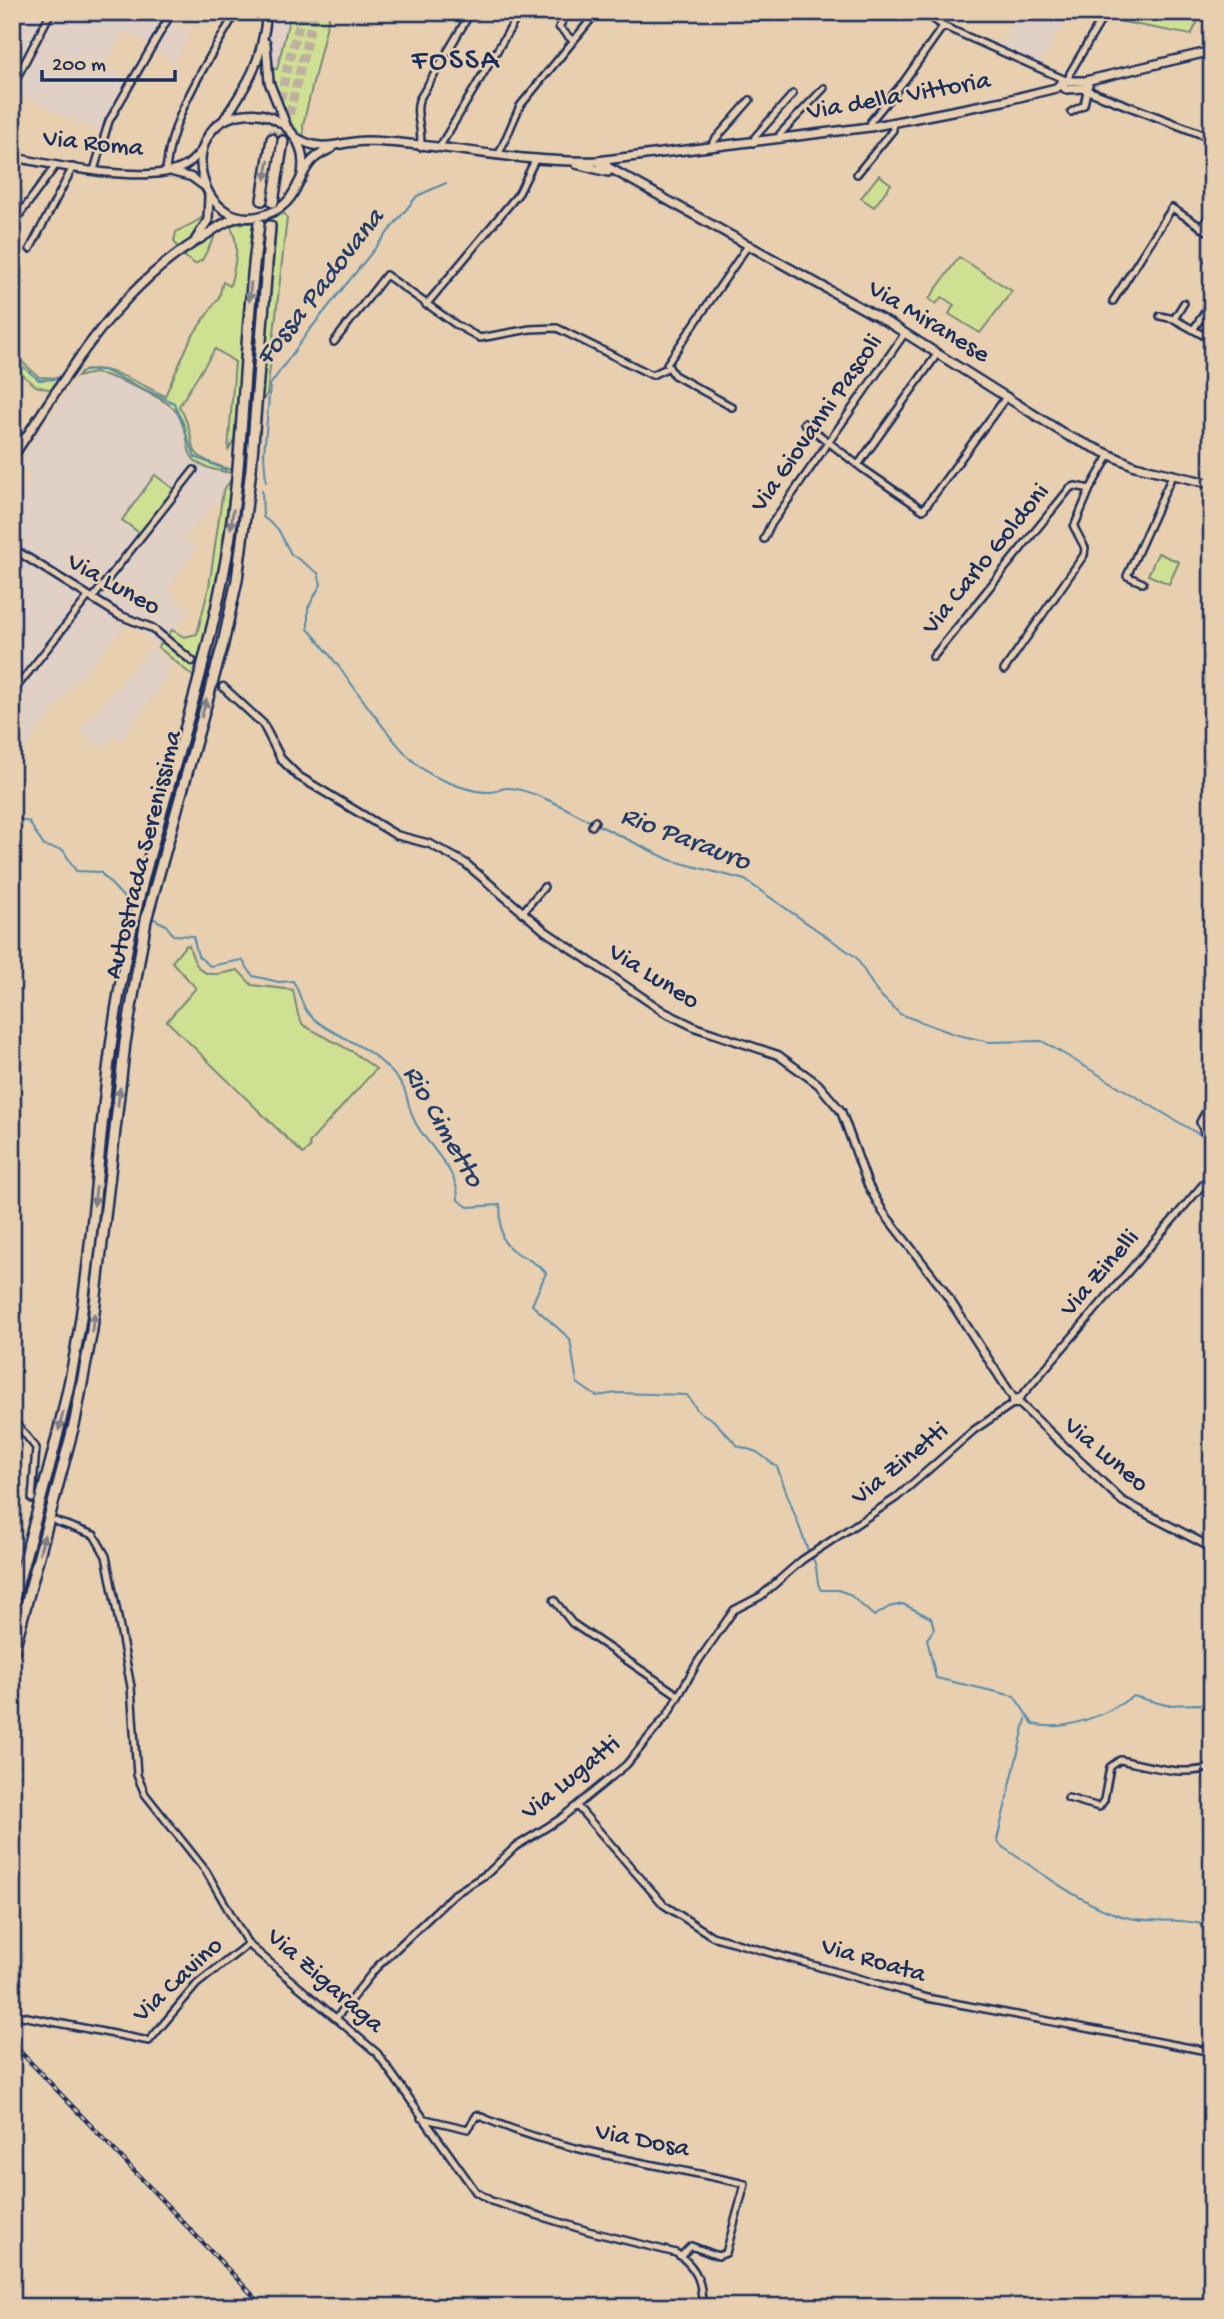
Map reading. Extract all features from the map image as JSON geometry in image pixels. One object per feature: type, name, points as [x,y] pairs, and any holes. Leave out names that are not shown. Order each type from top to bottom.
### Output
[{"type":"highway","points":[[262,200],[272,139]]},
{"type":"highway","points":[[273,202],[283,141]]},
{"type":"highway","name":"Autostrada Serenissima","points":[[12,1606],[61,1421],[78,1339],[111,1047],[129,936],[141,880],[209,641],[223,576],[234,507],[253,268],[259,224]]},
{"type":"highway","name":"Autostrada Serenissima","points":[[12,1657],[75,1421],[92,1330],[125,1043],[144,930],[237,580],[249,491],[270,226]]},
{"type":"main road","points":[[243,216],[224,209],[209,194],[200,164],[203,148],[250,80],[260,55],[267,12]]},
{"type":"main road","points":[[265,25],[269,82],[288,129]]},
{"type":"main road","name":"Via della Vittoria","points":[[612,159],[870,127],[1024,96],[1062,83],[1087,87],[1116,74],[1212,51]]},
{"type":"main road","points":[[220,124],[239,115],[257,114],[271,117],[295,137],[302,155],[301,179]]},
{"type":"main road","points":[[295,137],[314,147],[365,141],[439,148]]},
{"type":"main road","points":[[12,458],[113,312],[151,274],[222,223],[243,216],[262,216],[277,210],[292,197],[311,161],[336,146]]},
{"type":"main road","name":"Via Miranese","points":[[439,148],[563,161],[612,159]]},
{"type":"main road","points":[[612,159],[612,171]]},
{"type":"main road","name":"Via Miranese","points":[[563,161],[629,179]]},
{"type":"main road","name":"Via Miranese","points":[[597,161],[938,352],[1068,436],[1109,456],[1172,476],[1212,484]]},
{"type":"main road","points":[[192,243],[208,220],[209,194]]},
{"type":"street","points":[[12,87],[51,12]]},
{"type":"street","points":[[94,170],[109,121],[172,12]]},
{"type":"street","points":[[168,172],[168,151],[185,107],[236,12]]},
{"type":"street","points":[[420,146],[423,133],[416,115],[419,100],[471,12]]},
{"type":"street","points":[[439,148],[444,135],[520,12]]},
{"type":"street","points":[[568,12],[559,27],[573,41]]},
{"type":"street","points":[[499,154],[520,106],[597,12]]},
{"type":"street","points":[[923,12],[943,26],[1062,83],[1106,12]]},
{"type":"street","points":[[870,127],[871,121],[905,80],[943,26]]},
{"type":"street","points":[[1071,112],[1084,105],[1087,87],[1212,138]]},
{"type":"street","name":"Via della Vittoria","points":[[780,139],[780,134],[824,88]]},
{"type":"street","name":"Via della Vittoria","points":[[753,143],[755,137],[793,94]]},
{"type":"street","points":[[714,147],[713,142],[750,100]]},
{"type":"street","points":[[857,174],[893,130],[892,123]]},
{"type":"street","points":[[168,172],[187,164],[203,148]]},
{"type":"street","name":"Via Roma","points":[[12,157],[94,170],[168,172]]},
{"type":"street","points":[[426,305],[514,200],[536,158]]},
{"type":"street","points":[[12,225],[56,165]]},
{"type":"street","points":[[30,249],[73,167]]},
{"type":"street","points":[[168,172],[191,177],[205,187]]},
{"type":"street","points":[[1114,300],[1172,208],[1212,234]]},
{"type":"street","points":[[12,209],[20,215]]},
{"type":"street","points":[[1201,228],[1212,212]]},
{"type":"street","points":[[667,368],[669,359],[749,244]]},
{"type":"street","points":[[1212,257],[1209,261],[1212,263]]},
{"type":"street","points":[[334,342],[386,275],[426,305],[480,338],[530,329],[556,328],[652,375],[667,368]]},
{"type":"street","points":[[1174,319],[1184,303]]},
{"type":"street","points":[[1193,330],[1211,304]]},
{"type":"street","points":[[1160,316],[1174,319],[1212,340]]},
{"type":"street","name":"Via Giovanni Pascoli","points":[[764,539],[829,440],[905,333]]},
{"type":"street","points":[[858,465],[938,352]]},
{"type":"street","points":[[667,368],[732,407]]},
{"type":"street","points":[[804,423],[923,510],[1007,396]]},
{"type":"street","name":"Via Carlo Goldoni","points":[[1004,670],[1084,555],[1085,548],[1074,527],[1090,489],[1109,456]]},
{"type":"street","points":[[12,693],[194,470]]},
{"type":"street","points":[[1143,583],[1127,576],[1172,476]]},
{"type":"street","name":"Via Carlo Goldoni","points":[[933,657],[1071,487],[1090,489]]},
{"type":"street","name":"Via Luneo","points":[[12,548],[121,616],[152,628],[192,661]]},
{"type":"street","name":"Via Luneo","points":[[223,687],[263,724],[281,759],[299,776],[396,835],[430,844],[465,863],[489,880],[523,914],[671,1016],[778,1055],[829,1095],[841,1111],[878,1206],[942,1287],[1016,1401],[1122,1501],[1212,1548]]},
{"type":"street","points":[[523,914],[544,887]]},
{"type":"street","points":[[1212,1101],[1200,1122],[1204,1132],[1212,1138]]},
{"type":"street","name":"Via Zinelli","points":[[1016,1401],[1212,1174]]},
{"type":"street","name":"Via Zinetti","points":[[810,1554],[896,1498],[974,1430],[1016,1401]]},
{"type":"street","points":[[12,1418],[36,1448],[32,1499]]},
{"type":"street","name":"Via Zigaraga","points":[[55,1521],[94,1535],[106,1556],[129,1677],[135,1760],[140,1784],[206,1871],[248,1944],[377,2053],[468,2183],[483,2197],[588,2231],[667,2249],[681,2256]]},
{"type":"street","name":"Via Lugatti","points":[[337,2017],[376,1968],[453,1895],[488,1874],[515,1847],[577,1806],[626,1765],[668,1714],[732,1613],[761,1596],[810,1554]]},
{"type":"street","points":[[554,1600],[572,1623],[678,1695]]},
{"type":"street","points":[[1068,1798],[1099,1807],[1104,1800],[1110,1767],[1120,1760],[1199,1772],[1212,1767]]},
{"type":"street","name":"Via Roata","points":[[577,1806],[664,1905],[712,1936],[927,1998],[1212,2052]]},
{"type":"street","name":"Via Cavino","points":[[12,2014],[149,2041],[197,1984],[248,1944]]},
{"type":"street","name":"Via Dosa","points":[[421,2118],[468,2129],[477,2115],[529,2136],[585,2151],[745,2184],[726,2253],[718,2256],[694,2246],[681,2256]]},
{"type":"street","points":[[681,2256],[699,2276],[701,2307]]},
{"type":"shaded area","points":[[12,12],[48,12],[12,81]]},
{"type":"shaded area","points":[[58,12],[149,12],[191,32],[173,64],[156,48],[124,31],[105,65],[131,83],[108,133],[74,122],[75,116],[69,118],[16,93]]},
{"type":"shaded area","points":[[270,12],[291,12],[277,70],[269,69]]},
{"type":"shaded area","points":[[1021,12],[1071,12],[1037,70],[998,52]]},
{"type":"shaded area","points":[[94,373],[108,376],[169,405],[178,415],[188,450],[195,462],[211,470],[232,473],[231,480],[217,501],[184,539],[197,548],[168,589],[189,611],[158,647],[112,607],[12,541],[12,512],[32,475],[18,465],[77,377]]},
{"type":"shaded area","points":[[14,557],[19,560],[21,557],[43,571],[42,575],[51,581],[58,581],[58,586],[62,589],[65,586],[78,594],[80,602],[88,608],[93,604],[125,626],[67,692],[12,764]]},
{"type":"shaded area","points":[[152,647],[172,664],[160,687],[120,740],[115,735],[102,749],[80,730]]},
{"type":"green space","points":[[291,12],[330,12],[303,125],[304,140],[283,113],[269,69],[277,69]]},
{"type":"green space","points":[[1111,12],[1212,12],[1212,16],[1199,19],[1191,35],[1107,19]]},
{"type":"green space","points":[[879,175],[891,184],[874,207],[861,198]]},
{"type":"green space","points":[[207,208],[206,214],[199,229],[179,249],[174,241],[176,232],[202,218]]},
{"type":"green space","points":[[284,213],[287,218],[267,394],[260,405],[276,227],[253,223],[234,440],[228,451],[235,362],[215,349],[179,406],[196,453],[203,459],[232,470],[232,473],[211,469],[192,457],[181,419],[167,403],[105,375],[94,373],[77,377],[85,371],[95,369],[107,371],[120,374],[165,396],[191,338],[219,297],[223,282],[230,286],[236,248],[230,225],[264,221]]},
{"type":"green space","points":[[212,235],[214,238],[202,260],[195,264],[184,256]]},
{"type":"green space","points":[[959,257],[1012,291],[980,333],[949,314],[954,305],[942,297],[936,304],[929,299]]},
{"type":"green space","points":[[12,353],[39,377],[59,378],[52,390],[36,386],[12,366]]},
{"type":"green space","points":[[155,475],[175,490],[141,534],[122,520]]},
{"type":"green space","points":[[231,480],[218,581],[194,677],[158,647],[172,630],[184,637],[197,634],[209,587],[223,491]]},
{"type":"green space","points":[[1158,553],[1179,562],[1169,584],[1148,575]]},
{"type":"green space","points":[[189,945],[196,964],[205,973],[219,974],[238,970],[252,985],[293,990],[303,1025],[353,1052],[376,1069],[309,1143],[310,1148],[303,1154],[167,1021],[196,988],[172,962],[185,946]]},
{"type":"waterway","name":"Fossa Padovana","points":[[266,482],[264,454],[270,385],[308,332],[417,196],[446,183]]},
{"type":"waterway","name":"Rio Parauro","points":[[12,358],[39,380],[59,379]]},
{"type":"waterway","name":"Rio Parauro","points":[[84,371],[103,370],[174,403],[195,457],[226,470]]},
{"type":"waterway","name":"Rio Parauro","points":[[262,490],[263,517],[278,529],[291,554],[318,573],[321,584],[308,608],[308,629],[403,751],[434,776],[454,784],[484,792],[506,788],[525,791],[591,822]]},
{"type":"waterway","points":[[12,817],[29,822],[44,846],[63,850],[76,871],[100,872],[126,900]]},
{"type":"waterway","name":"Rio Parauro","points":[[596,824],[670,860],[745,880],[856,957],[877,992],[900,1014],[954,1034],[989,1042],[1042,1041],[1212,1142]]},
{"type":"waterway","name":"Rio Cimetto","points":[[154,919],[166,925],[173,935],[193,936],[198,956],[210,966],[242,960],[253,976],[279,982],[293,981],[306,1011],[387,1067],[403,1086],[413,1118],[454,1179],[458,1200],[468,1207],[500,1205],[502,1236],[507,1245],[546,1273],[532,1305],[570,1339],[577,1383],[596,1396],[617,1393],[687,1395],[698,1411],[713,1420],[738,1446],[757,1452],[777,1467],[809,1553]]},
{"type":"waterway","name":"Rio Cimetto","points":[[812,1557],[821,1590],[838,1590],[849,1594],[874,1616],[889,1607],[903,1604],[931,1618],[934,1629],[927,1639],[936,1678],[1014,1696],[1033,1724],[1072,1724],[1099,1715],[1133,1696],[1166,1705],[1199,1704],[1212,1708]]},
{"type":"waterway","points":[[1026,1719],[997,1840],[1001,1846],[1077,1896],[1109,1912],[1135,1919],[1201,1924],[1208,1936],[1212,1956]]},
{"type":"tunnel","points":[[272,139],[288,63],[303,12]]},
{"type":"tunnel","points":[[283,141],[314,12]]},
{"type":"tunnel","points":[[192,661],[223,687]]},
{"type":"railway","points":[[12,2043],[264,2307]]},
{"type":"district","name":"FOSSA","points":[[456,62]]}]
